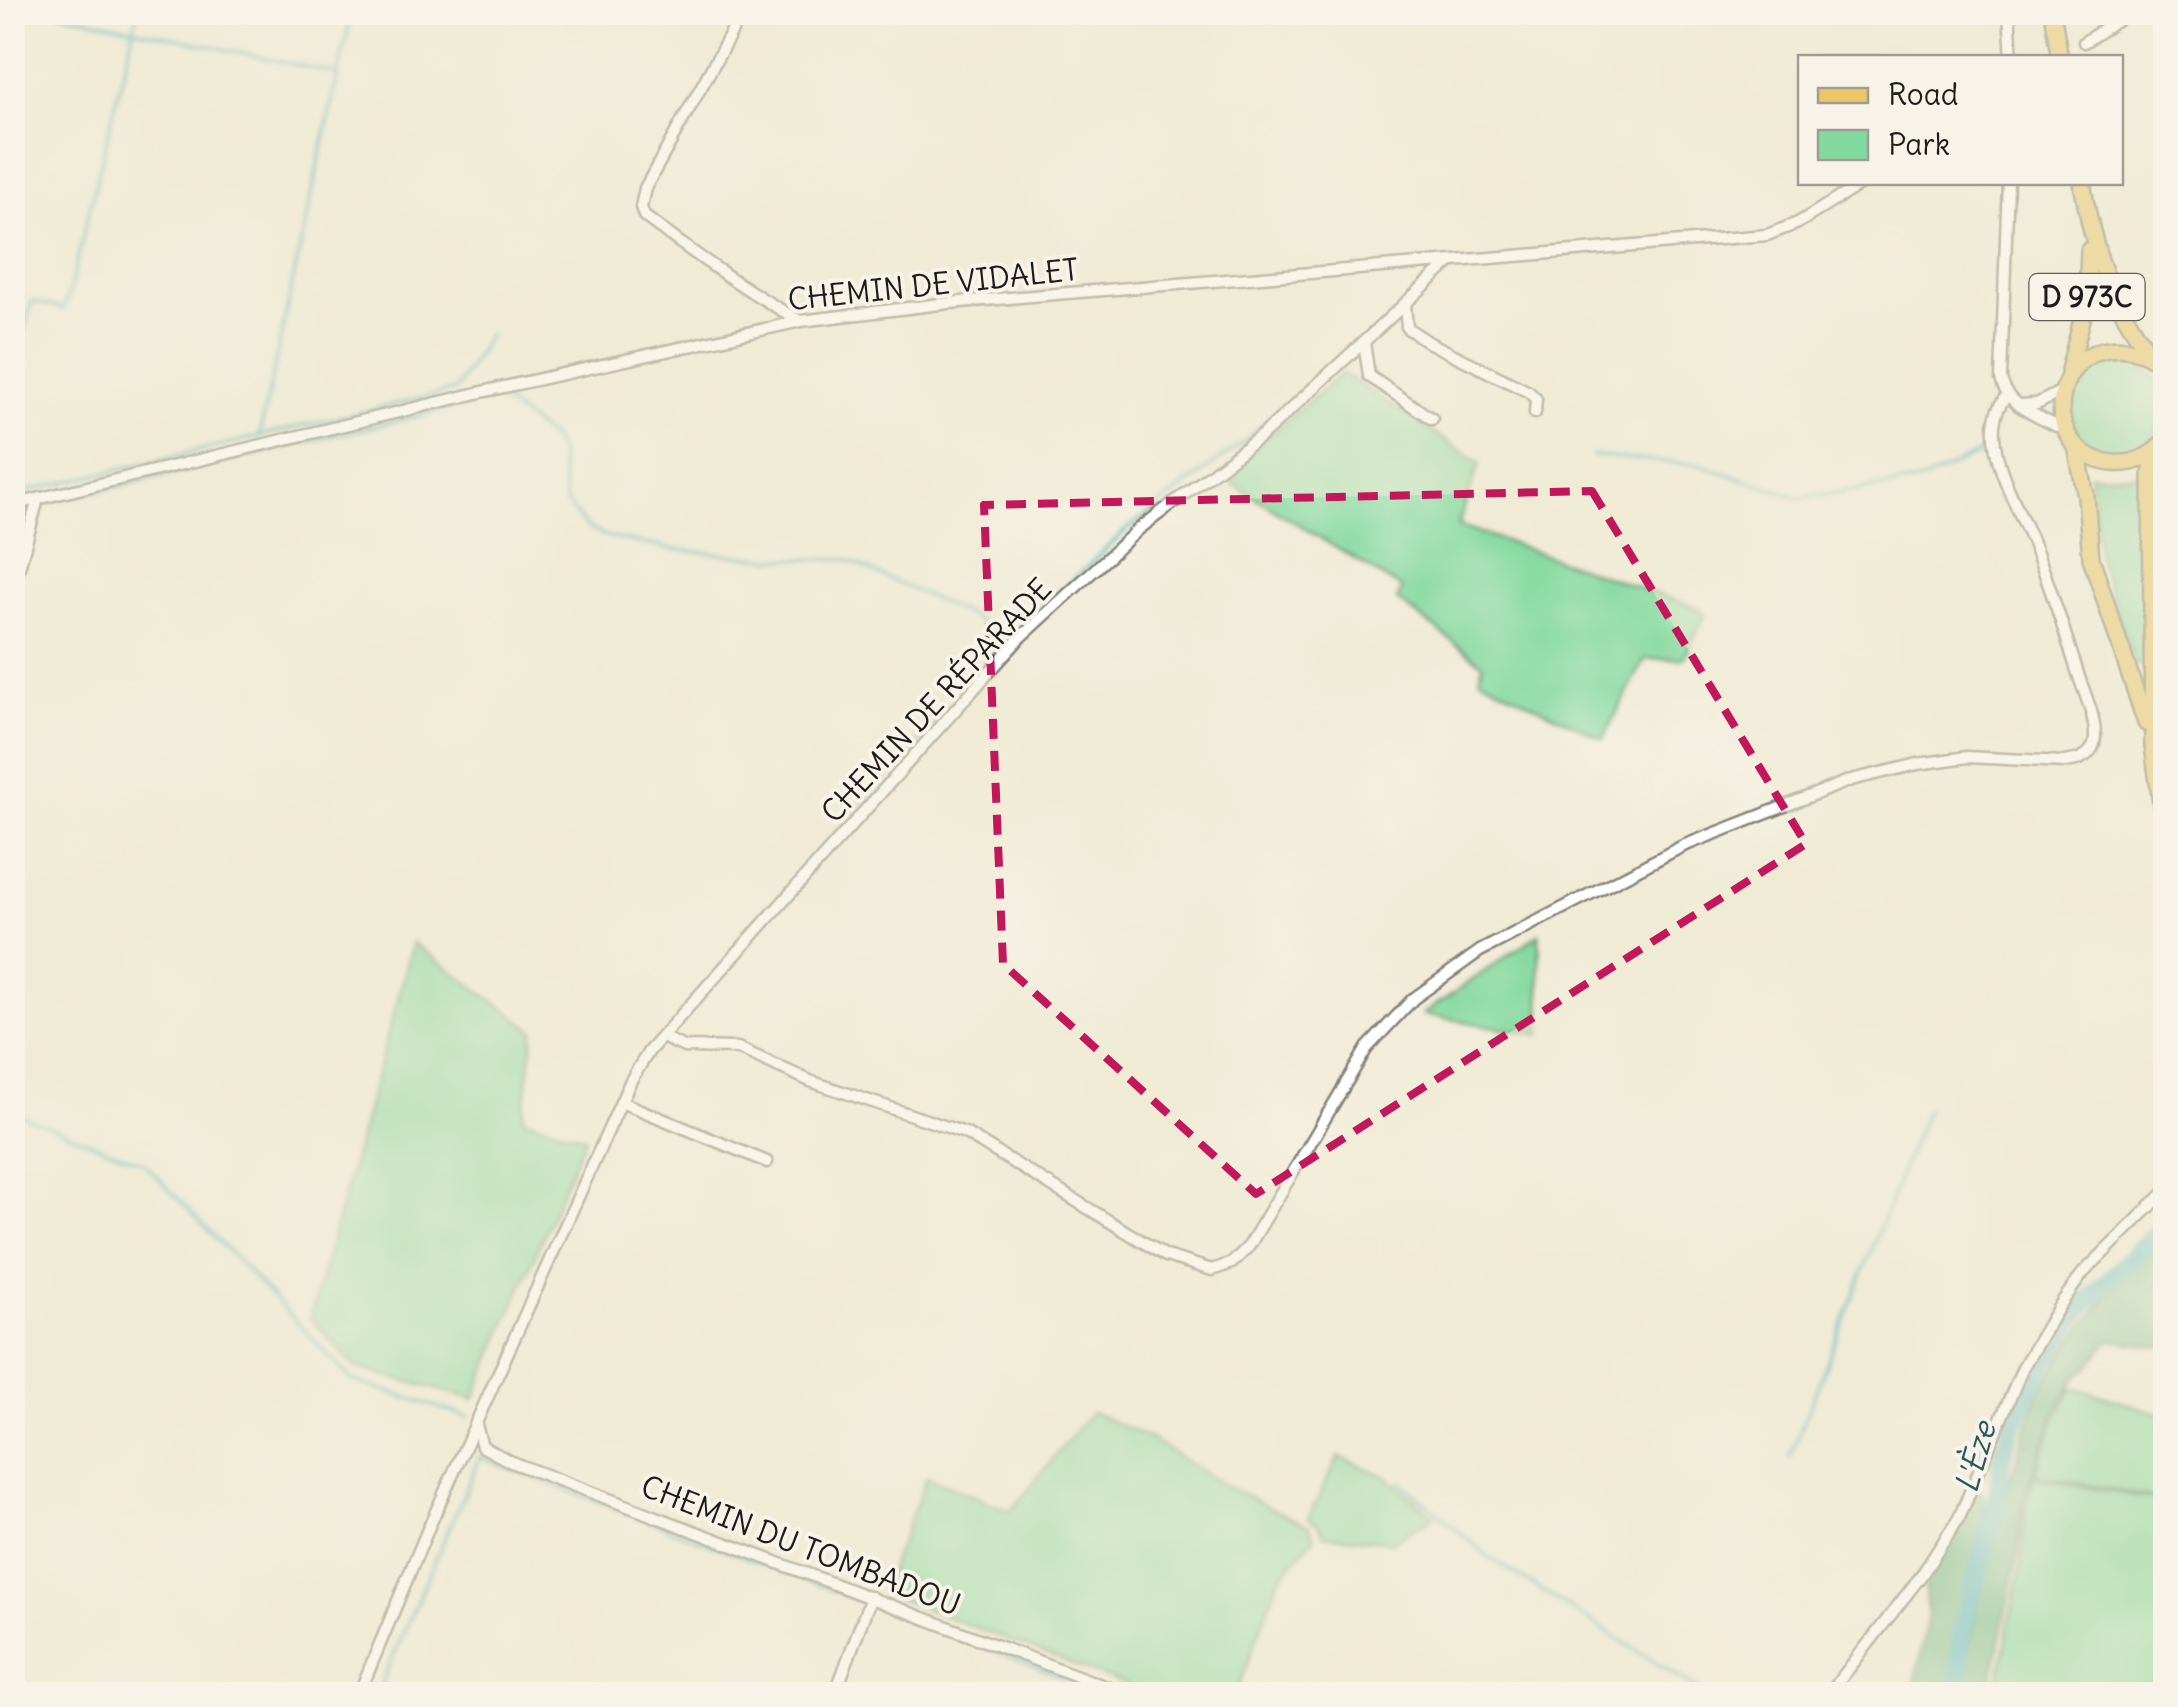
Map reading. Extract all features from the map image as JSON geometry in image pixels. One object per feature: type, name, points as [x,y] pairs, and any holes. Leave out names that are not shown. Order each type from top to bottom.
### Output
[{"type":"main road","points":[[2052,12],[2059,52]]},
{"type":"main road","name":"D 973C","points":[[2083,185],[2102,272],[2115,302],[2162,366]]},
{"type":"main road","name":"D 973C","points":[[2065,384],[2087,300],[2088,216]]},
{"type":"main road","points":[[2162,366],[2136,350],[2116,347],[2097,351],[2080,362],[2065,384],[2061,418],[2076,446],[2090,457],[2106,462],[2140,460],[2162,446]]},
{"type":"main road","points":[[2076,446],[2086,496],[2091,558],[2153,746]]},
{"type":"main road","points":[[2162,446],[2151,466],[2150,507],[2153,746],[2166,838]]},
{"type":"street","points":[[743,12],[645,188],[641,207],[644,216],[747,291],[801,321]]},
{"type":"street","points":[[2009,12],[2012,55]]},
{"type":"street","points":[[2084,42],[2131,12]]},
{"type":"street","name":"CHEMIN DE VIDALET","points":[[12,505],[486,391],[801,321],[950,303],[1767,235],[1798,223],[1859,185]]},
{"type":"street","points":[[2008,185],[2001,379],[2018,406],[2066,431]]},
{"type":"street","name":"CHEMIN DE RÉPARADE","points":[[359,1694],[621,1102],[649,1050],[1018,640],[1139,528],[1265,433],[1450,262]]},
{"type":"street","points":[[1404,304],[1407,328],[1529,392],[1536,399],[1535,413]]},
{"type":"street","points":[[1364,342],[1369,376],[1432,419]]},
{"type":"street","points":[[2018,406],[2037,404],[2065,384]]},
{"type":"street","points":[[662,1037],[684,1047],[738,1048],[810,1081],[965,1133],[1166,1256],[1212,1270],[1232,1264],[1249,1246],[1368,1048],[1413,999],[1480,951],[1682,846],[1852,780],[1948,759],[2063,762],[2076,761],[2088,753],[2094,733],[2083,688],[2047,578],[1995,450],[1996,416],[2001,401],[2008,395]]},
{"type":"street","points":[[12,593],[38,499]]},
{"type":"street","points":[[621,1102],[767,1162]]},
{"type":"street","points":[[1829,1694],[1921,1576],[1959,1518],[2023,1367],[2060,1305],[2083,1273],[2166,1191]]},
{"type":"street","name":"CHEMIN DU TOMBADOU","points":[[476,1425],[482,1446],[511,1462],[1125,1694]]},
{"type":"street","points":[[835,1694],[870,1597]]},
{"type":"highlighted area","points":[[1592,491],[1806,844],[1256,1194],[1003,964],[984,505]]},
{"type":"green space","points":[[2117,359],[2135,363],[2150,373],[2160,388],[2164,406],[2160,424],[2150,439],[2135,449],[2117,453],[2099,449],[2084,439],[2074,424],[2070,406],[2074,388],[2084,373],[2099,363]]},
{"type":"green space","points":[[1342,373],[1480,463],[1458,525],[1700,609],[1705,616],[1684,658],[1645,659],[1603,739],[1479,677],[1483,664],[1397,600],[1402,589],[1221,476]]},
{"type":"green space","points":[[2144,472],[2144,665],[2135,665],[2099,560],[2090,474]]},
{"type":"green space","points":[[1539,934],[1541,1035],[1423,1014]]},
{"type":"green space","points":[[413,943],[534,1030],[523,1118],[585,1137],[474,1399],[356,1368],[310,1318]]},
{"type":"green space","points":[[2165,1232],[2165,1277],[2157,1286],[2165,1289],[2165,1348],[2109,1340],[2076,1377],[2054,1414],[2022,1503],[2018,1555],[1989,1694],[1962,1694],[2003,1506],[2039,1397],[2086,1323]]},
{"type":"green space","points":[[2073,1387],[2165,1415],[2165,1500],[2035,1474],[2056,1417]]},
{"type":"green space","points":[[1091,1412],[1151,1439],[1224,1485],[1310,1527],[1314,1538],[1279,1579],[1236,1694],[1149,1694],[881,1592],[927,1477],[1011,1511]]},
{"type":"green space","points":[[1339,1457],[1386,1476],[1434,1517],[1392,1542],[1324,1535],[1319,1525],[1308,1518]]},
{"type":"green space","points":[[2034,1477],[2165,1502],[2165,1694],[1996,1694],[2022,1560],[2025,1505]]},
{"type":"green space","points":[[1981,1491],[1983,1524],[1952,1655],[1955,1694],[1912,1694],[1928,1614],[1925,1584],[1965,1519],[1975,1492]]},
{"type":"waterway","points":[[55,12],[338,74],[259,437]]},
{"type":"waterway","points":[[12,358],[16,359],[32,301],[63,309],[68,297],[138,12]]},
{"type":"waterway","points":[[338,74],[352,12]]},
{"type":"waterway","points":[[12,495],[455,390],[489,334]]},
{"type":"waterway","points":[[1007,643],[1124,532],[1249,437],[1324,371]]},
{"type":"waterway","points":[[497,397],[552,438],[559,453],[565,501],[587,528],[609,537],[677,550],[775,559],[845,559],[971,616],[1007,643],[811,862]]},
{"type":"waterway","points":[[12,511],[468,404]]},
{"type":"waterway","points":[[1593,456],[1701,465],[1800,498],[1923,481],[1980,453]]},
{"type":"waterway","points":[[12,556],[23,516],[16,510]]},
{"type":"waterway","points":[[1790,1457],[1926,1110]]},
{"type":"waterway","points":[[12,1112],[144,1163],[352,1380],[468,1417]]},
{"type":"waterway","name":"L'Èze","points":[[1959,1694],[1961,1638],[1999,1491],[2001,1458],[2010,1430],[2044,1363],[2080,1309],[2166,1224]]},
{"type":"waterway","points":[[377,1694],[480,1457],[1107,1694]]},
{"type":"waterway","points":[[1401,1482],[1490,1558],[1706,1694]]}]
